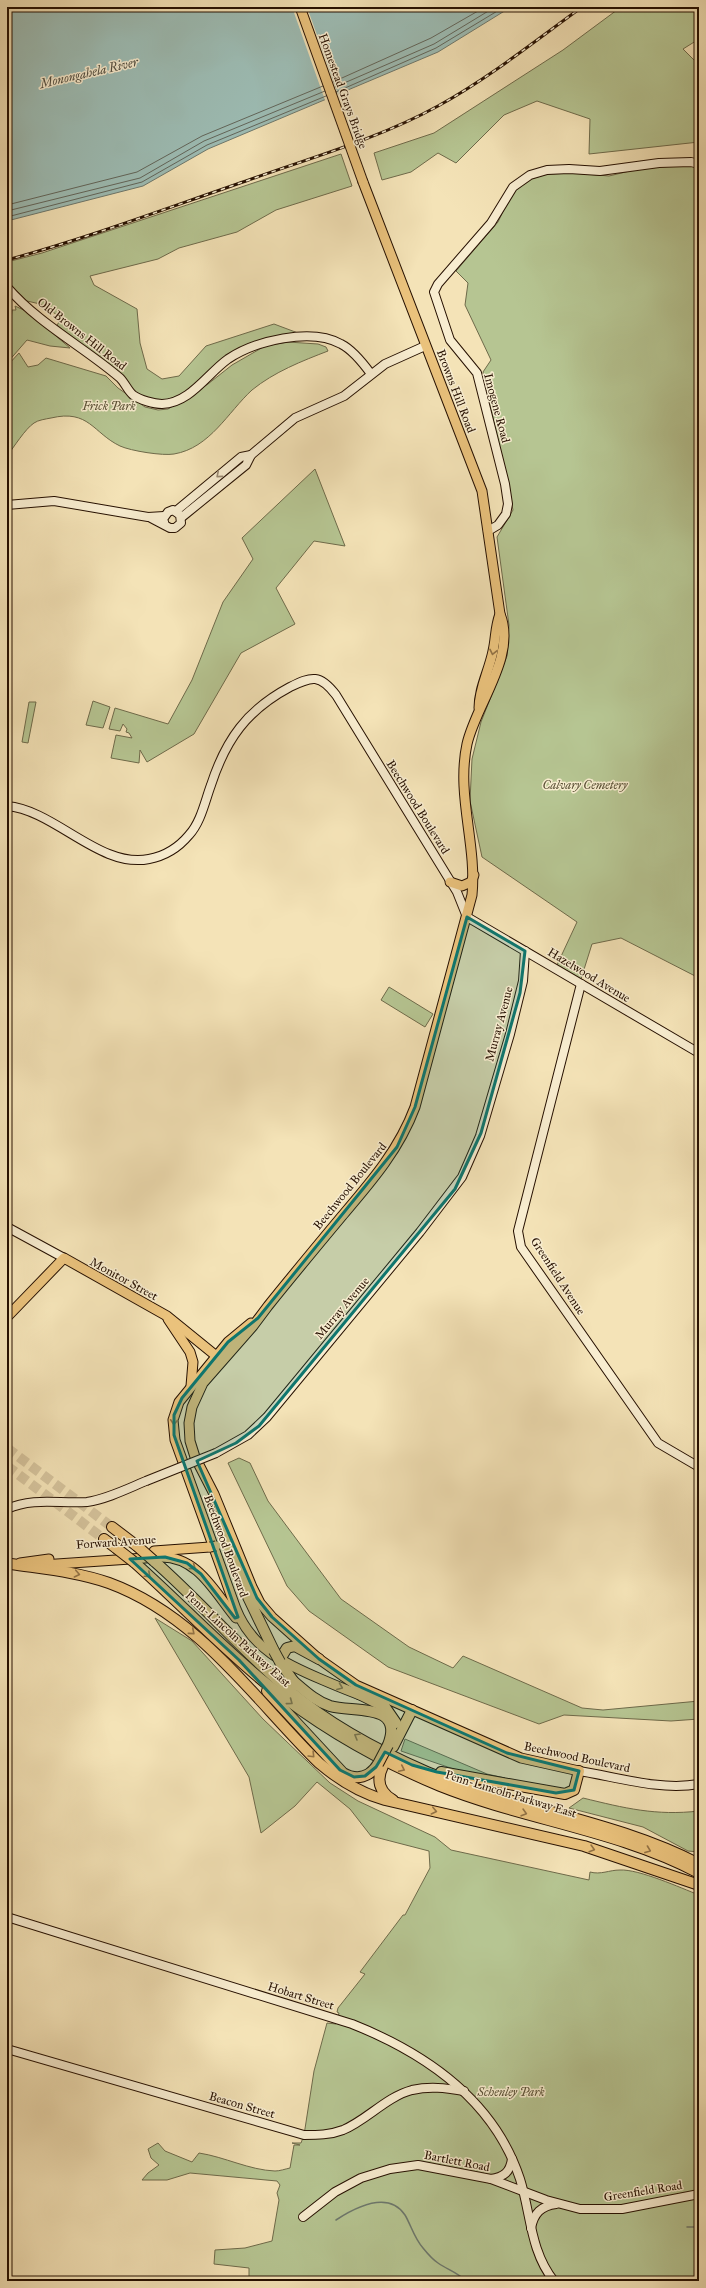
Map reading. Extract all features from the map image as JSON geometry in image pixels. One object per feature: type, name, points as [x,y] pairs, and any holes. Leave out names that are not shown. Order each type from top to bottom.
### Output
[{"type":"highway","name":"Penn-Lincoln Parkway East","points":[[112,1527],[154,1560],[275,1678],[331,1721],[412,1765],[486,1794],[642,1840],[699,1864]]},
{"type":"highway","name":"Penn-Lincoln Parkway East","points":[[104,1539],[134,1562],[238,1660],[316,1721],[358,1747],[408,1772],[483,1801],[640,1847],[699,1873]]},
{"type":"highway","points":[[9,1564],[89,1577],[121,1588],[162,1609],[206,1644],[326,1768],[356,1789],[375,1797],[584,1846],[699,1886]]},
{"type":"highway","points":[[248,1597],[291,1679],[331,1721]]},
{"type":"highway","points":[[279,1657],[287,1648],[295,1646],[319,1659]]},
{"type":"highway","points":[[238,1660],[343,1773],[354,1777],[364,1776],[381,1765]]},
{"type":"highway","points":[[291,1679],[313,1697],[326,1704],[346,1709],[371,1710],[381,1714],[388,1722],[391,1729],[393,1743]]},
{"type":"highway","points":[[359,1694],[388,1710],[395,1721],[393,1743]]},
{"type":"highway","points":[[396,1802],[385,1795],[380,1786],[379,1777],[381,1765],[412,1710]]},
{"type":"highway","points":[[412,1765],[437,1772],[561,1794],[569,1793],[574,1790],[579,1771]]},
{"type":"main road","name":"Homestead Grays Bridge","points":[[300,7],[362,182]]},
{"type":"main road","name":"Browns Hill Road","points":[[362,182],[482,491],[500,614],[495,625],[491,662],[479,695],[479,708],[467,744],[463,783],[474,875],[472,895],[467,917]]},
{"type":"main road","points":[[450,882],[462,886],[471,882],[474,875]]},
{"type":"main road","name":"Beechwood Boulevard","points":[[412,1710],[359,1694],[282,1662],[265,1650],[246,1630],[236,1609],[174,1435],[175,1410],[190,1388],[220,1359],[258,1318],[388,1161],[403,1135],[415,1107],[467,917]]},
{"type":"main road","points":[[7,1317],[64,1258]]},
{"type":"main road","name":"Monitor Street","points":[[64,1258],[167,1316],[220,1359]]},
{"type":"main road","points":[[167,1316],[169,1323],[190,1352],[194,1362],[190,1388]]},
{"type":"main road","name":"Beechwood Boulevard","points":[[258,1318],[228,1342],[220,1359],[204,1384],[192,1407],[189,1432],[195,1457],[214,1494],[254,1593],[268,1613],[319,1659],[356,1685],[521,1758],[579,1771]]},
{"type":"main road","points":[[190,1352],[199,1342],[213,1348],[228,1342]]},
{"type":"main road","points":[[195,1457],[227,1546],[248,1597],[264,1616],[294,1635]]},
{"type":"main road","name":"Forward Avenue","points":[[9,1564],[227,1546]]},
{"type":"main road","points":[[9,1564],[50,1565],[160,1557],[175,1558],[188,1563],[198,1571],[246,1630]]},
{"type":"street","name":"Imogene Road","points":[[488,531],[498,525],[506,514],[508,504],[505,484],[477,373],[450,340],[434,292],[461,257],[491,223],[504,199],[513,187],[530,175],[547,170],[569,169],[600,172],[659,163],[691,162],[699,164]]},
{"type":"street","name":"Old Browns Hill Road","points":[[7,287],[12,298],[121,379],[132,394],[161,404],[177,401],[183,397],[228,359],[251,347],[278,339],[301,336],[341,343],[352,352],[371,374]]},
{"type":"street","points":[[179,514],[241,458],[252,455],[295,418],[347,394],[385,364],[425,346]]},
{"type":"street","points":[[7,505],[54,501],[148,517],[164,516],[170,510],[179,514]]},
{"type":"street","points":[[148,517],[170,528],[177,527],[181,523],[179,514]]},
{"type":"street","points":[[164,516],[165,525]]},
{"type":"street","name":"Beechwood Boulevard","points":[[7,806],[33,813],[117,858],[148,860],[167,854],[179,846],[196,825],[218,764],[234,732],[255,711],[282,692],[307,679],[316,678],[327,685],[336,695],[450,882],[467,917]]},
{"type":"street","name":"Hazelwood Avenue","points":[[467,917],[699,1053]]},
{"type":"street","name":"Murray Avenue","points":[[7,1509],[33,1502],[95,1500],[216,1453],[248,1436],[267,1417],[420,1232],[462,1177],[480,1136],[510,1034],[520,993],[525,951]]},
{"type":"street","name":"Greenfield Avenue","points":[[581,984],[518,1231],[521,1247],[658,1443],[699,1468]]},
{"type":"street","name":"Monitor Street","points":[[7,1227],[64,1258]]},
{"type":"street","name":"Beechwood Boulevard","points":[[579,1771],[654,1784],[676,1786],[699,1784]]},
{"type":"street","name":"Hobart Street","points":[[7,1917],[352,2024],[383,2036],[423,2058],[464,2091],[492,2123],[512,2158],[522,2190],[539,2257],[554,2281]]},
{"type":"street","name":"Beacon Street","points":[[7,2049],[304,2135],[325,2135],[344,2129],[394,2098],[411,2091],[435,2086],[464,2091]]},
{"type":"street","points":[[491,2179],[506,2173],[510,2168],[512,2158]]},
{"type":"street","name":"Bartlett Road","points":[[303,2217],[335,2192],[361,2178],[390,2169],[418,2165],[491,2179],[522,2190]]},
{"type":"street","name":"Greenfield Road","points":[[522,2190],[559,2204],[580,2209],[622,2209],[699,2194]]},
{"type":"street","points":[[531,2229],[532,2220],[539,2210],[548,2205],[559,2204]]},
{"type":"highlighted area","points":[[467,917],[525,951],[520,993],[481,1133],[455,1189],[259,1426],[236,1443],[197,1461],[257,1598],[272,1617],[319,1659],[356,1685],[507,1753],[579,1771],[574,1790],[556,1793],[437,1772],[412,1765],[385,1752],[376,1767],[365,1776],[354,1777],[340,1770],[239,1660],[130,1559],[165,1557],[187,1563],[201,1574],[235,1618],[238,1617],[174,1435],[174,1415],[182,1398],[228,1342],[258,1318],[397,1147],[415,1107]]},
{"type":"green space","points":[[621,7],[699,7],[699,39],[683,49],[699,65],[699,142],[589,154],[590,119],[537,101],[504,115],[456,163],[438,153],[411,172],[382,180],[374,153],[434,133],[563,50]]},
{"type":"green space","points":[[341,154],[352,186],[276,210],[237,232],[179,248],[158,259],[90,276],[94,285],[137,309],[140,343],[147,369],[162,379],[179,376],[206,346],[274,324],[298,333],[266,339],[236,351],[190,389],[177,396],[164,400],[150,399],[135,392],[57,325],[62,318],[40,304],[27,301],[7,282],[7,262],[42,253]]},
{"type":"green space","name":"Calvary Cemetery","points":[[686,165],[699,167],[699,978],[621,938],[592,944],[581,979],[557,965],[577,922],[482,857],[470,801],[472,759],[481,722],[507,656],[509,625],[497,537],[513,510],[483,372],[491,360],[465,305],[468,283],[456,271],[498,222],[509,199],[518,187],[531,179],[547,174],[575,173],[609,176],[638,169]]},
{"type":"green space","points":[[15,306],[28,312],[70,348],[50,346],[27,340],[7,363],[7,328],[11,321],[12,310],[16,310]]},
{"type":"green space","name":"Frick Park","points":[[288,342],[318,344],[326,347],[328,351],[288,368],[252,390],[218,428],[198,445],[187,450],[174,454],[155,454],[125,448],[111,441],[82,419],[64,416],[34,423],[23,434],[7,456],[7,366],[19,353],[28,367],[38,365],[46,358],[106,376],[118,388],[145,407],[158,410],[168,409],[208,384],[232,365],[265,346]]},
{"type":"green space","points":[[315,469],[345,546],[314,541],[276,588],[295,624],[241,653],[194,734],[147,762],[140,750],[139,763],[111,758],[116,735],[132,738],[129,733],[126,732],[127,729],[123,724],[120,731],[109,729],[115,708],[168,724],[192,680],[223,602],[253,559],[242,538]]},
{"type":"green space","points":[[93,701],[110,707],[103,728],[86,725]]},
{"type":"green space","points":[[29,702],[36,702],[28,743],[22,742]]},
{"type":"green space","points":[[389,987],[433,1014],[425,1027],[381,1000]]},
{"type":"green space","points":[[239,1458],[250,1463],[268,1501],[341,1599],[409,1647],[453,1668],[463,1656],[582,1708],[603,1710],[699,1701],[699,1719],[671,1721],[564,1715],[539,1724],[388,1667],[309,1611],[287,1586],[228,1463]]},
{"type":"green space","name":"Schenley Park","points":[[155,1618],[192,1641],[263,1719],[330,1783],[358,1801],[435,1837],[451,1850],[589,1880],[590,1872],[598,1873],[628,1870],[638,1872],[699,1895],[699,2281],[249,2281],[249,2268],[214,2264],[215,2250],[245,2248],[272,2241],[279,2200],[277,2193],[280,2185],[277,2181],[190,2173],[167,2180],[142,2180],[148,2173],[159,2165],[151,2158],[148,2149],[158,2143],[165,2151],[192,2162],[199,2153],[265,2170],[277,2171],[290,2168],[294,2145],[300,2145],[292,2143],[301,2143],[304,2135],[314,2071],[327,2023],[336,2024],[339,2013],[337,2012],[338,2008],[365,1974],[360,1972],[403,1915],[405,1915],[430,1868],[429,1851],[371,1836],[350,1809],[317,1782],[295,1806],[261,1833],[249,1777]]},
{"type":"green space","points":[[405,1739],[487,1774],[505,1778],[474,1776],[401,1751]]},
{"type":"green space","points":[[583,1798],[626,1808],[654,1812],[699,1811],[699,1852],[688,1851],[643,1827],[569,1808]]},
{"type":"water","name":"Monongahela River","points":[[7,7],[511,7],[438,52],[208,149],[143,186],[7,221]]},
{"type":"pier","points":[[292,7],[307,7],[339,97],[326,103]]},
{"type":"waterway","points":[[336,2220],[362,2206],[381,2202],[390,2203],[405,2215],[417,2240],[430,2256],[466,2281]]},
{"type":"waterway","points":[[687,2227],[699,2227]]},
{"type":"tunnel","points":[[7,1448],[112,1527]]},
{"type":"tunnel","points":[[7,1466],[104,1539]]},
{"type":"railway","points":[[7,260],[127,222],[344,147],[415,118],[475,84],[512,59],[582,7]]}]
